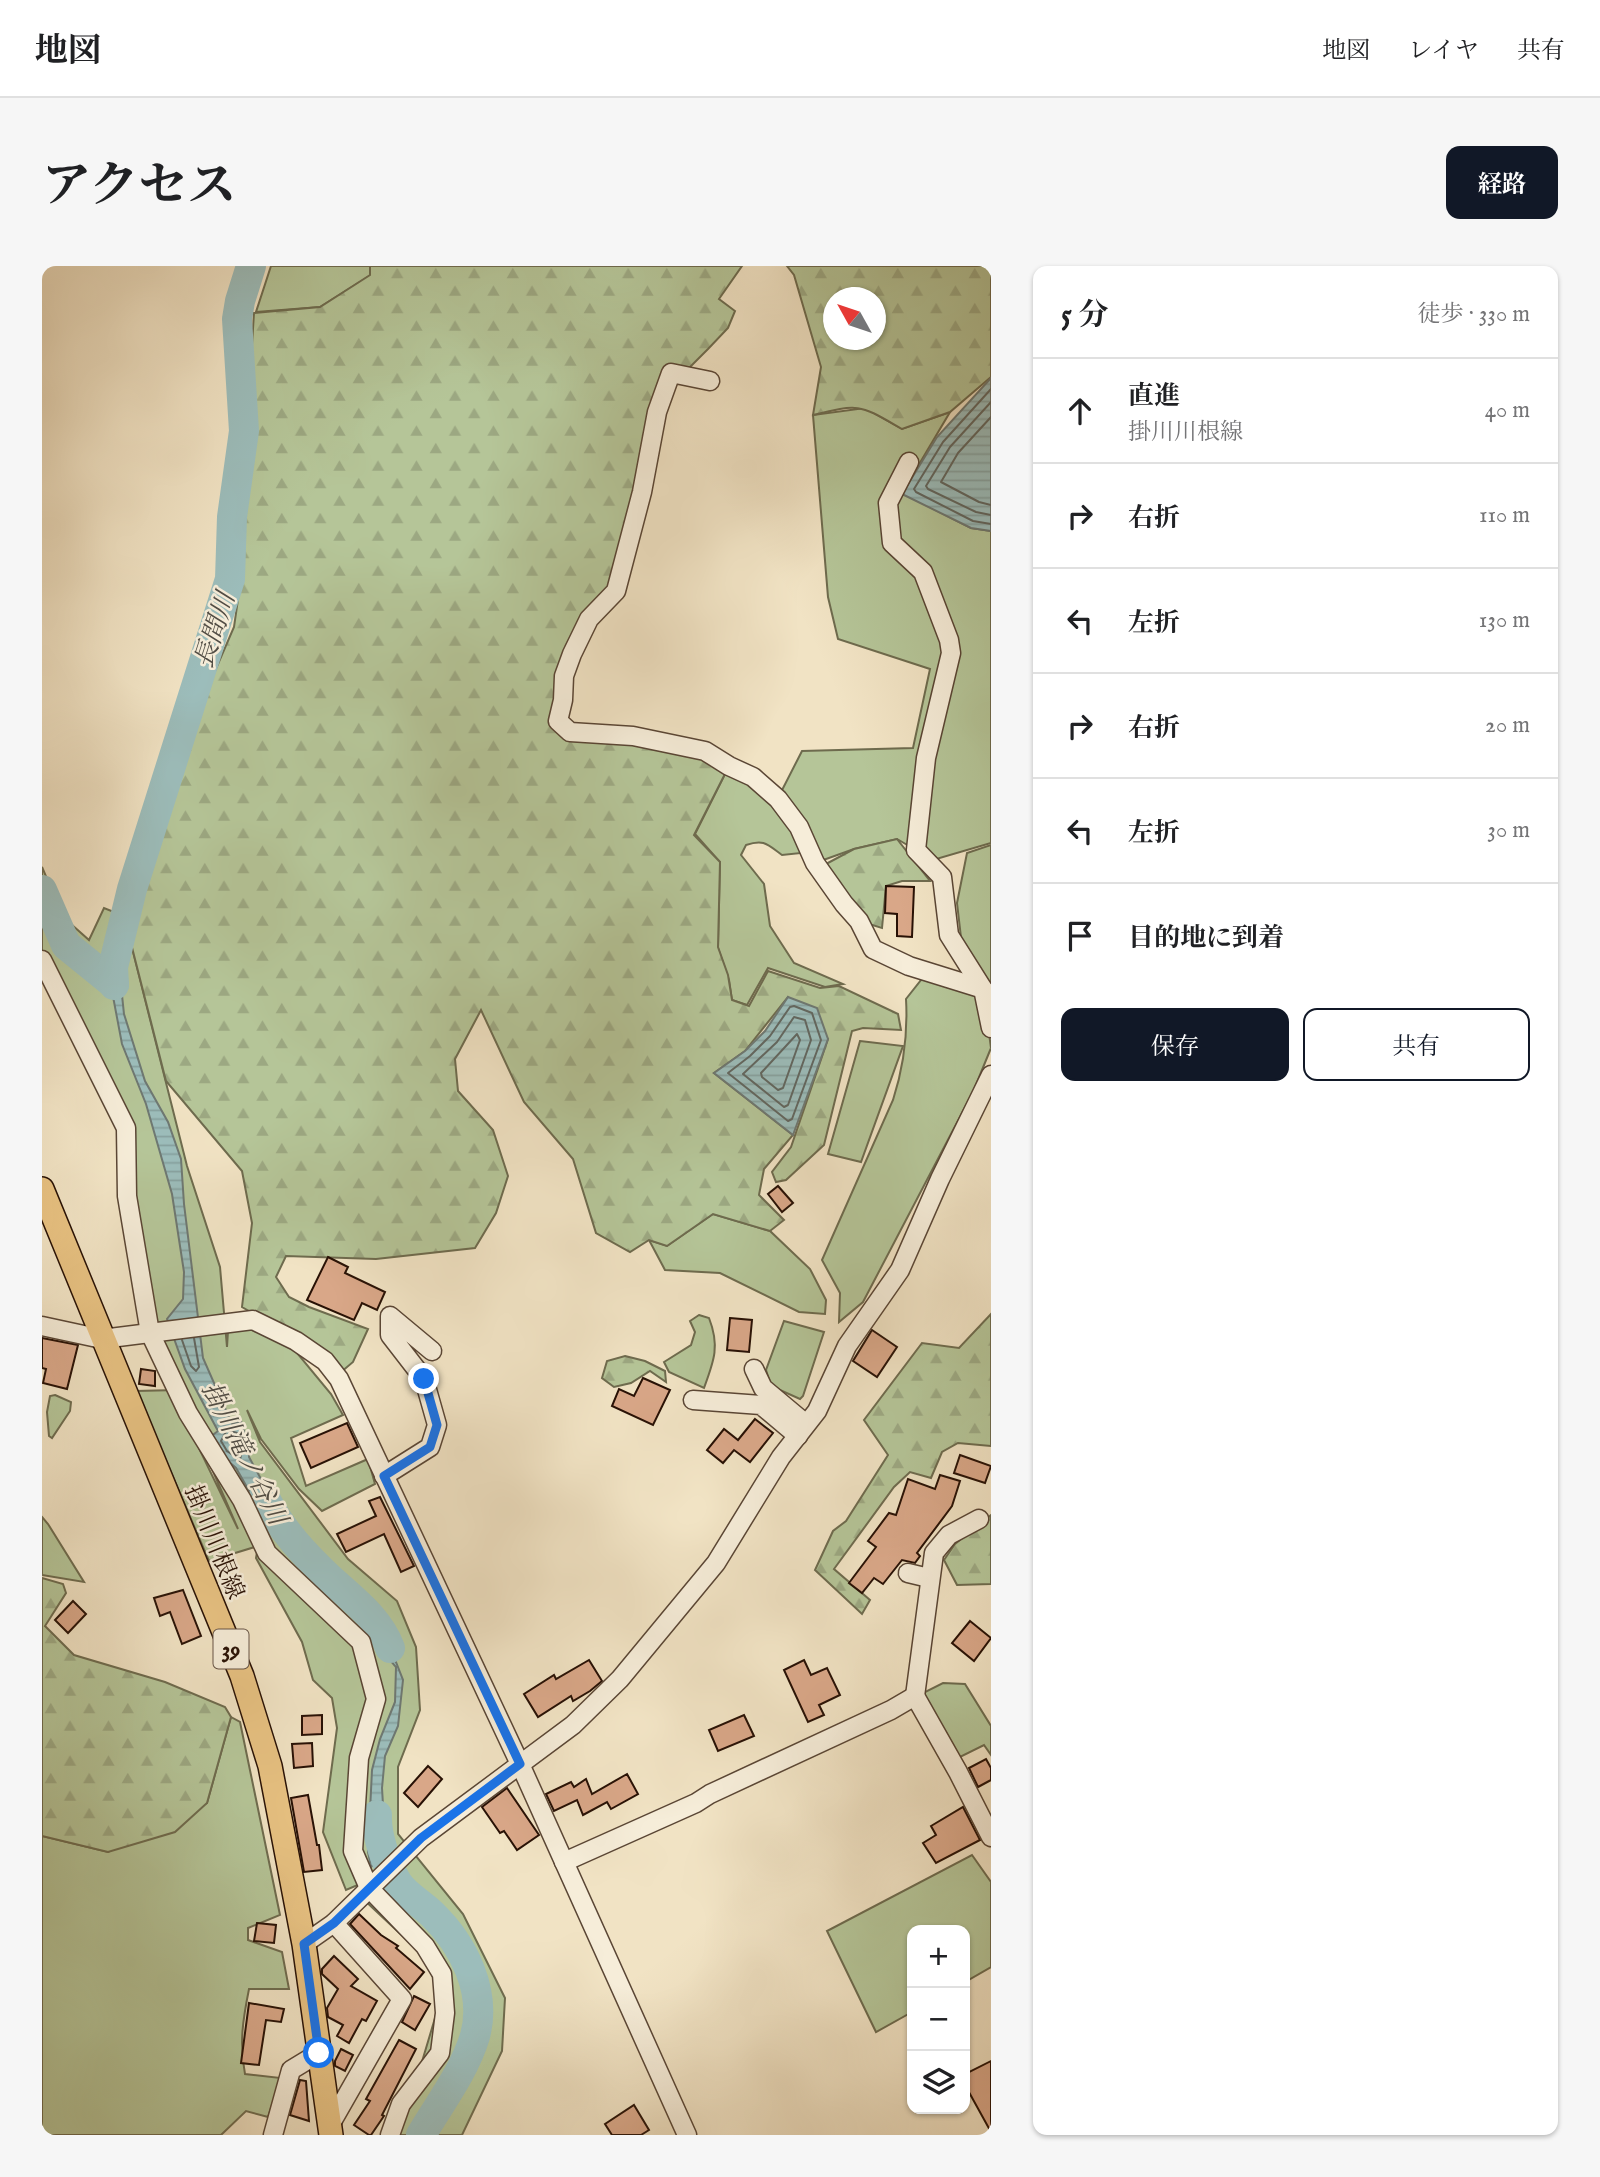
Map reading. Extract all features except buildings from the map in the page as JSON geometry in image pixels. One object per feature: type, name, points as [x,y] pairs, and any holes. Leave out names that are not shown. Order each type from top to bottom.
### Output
[{"type":"main road","name":"掛川川根線","points":[[42,1189],[242,1676],[270,1766],[304,1944],[330,2130]]},
{"type":"street","points":[[710,381],[671,373],[657,412],[642,492],[616,591],[589,619],[579,641],[564,676],[563,700],[558,721],[570,732],[633,736],[705,751],[753,777],[778,799],[799,827],[815,863],[859,921],[873,949],[909,966],[983,989]]},
{"type":"street","points":[[909,462],[888,503],[892,543],[923,572],[949,640],[951,653],[926,758],[916,850],[942,877],[949,935],[983,989],[991,1028]]},
{"type":"street","points":[[42,960],[126,1128],[127,1196],[150,1333],[188,1413],[242,1500],[267,1553],[361,1642],[376,1699],[359,1758],[353,1851],[373,1884],[425,1946],[442,1975],[445,2013],[440,2053],[401,2104],[390,2135]]},
{"type":"street","points":[[304,1944],[334,1923],[421,1838],[573,1725],[620,1679],[716,1563],[781,1457],[817,1411],[847,1346],[900,1270],[940,1179],[991,1075]]},
{"type":"street","points":[[384,1476],[430,1447],[437,1425],[424,1379],[390,1335],[390,1316],[432,1351]]},
{"type":"street","points":[[42,1326],[103,1339],[253,1320],[296,1341],[325,1361],[339,1379],[520,1764],[687,2135]]},
{"type":"street","points":[[754,1369],[763,1388],[802,1430]]},
{"type":"street","points":[[693,1400],[761,1405],[802,1430]]},
{"type":"street","points":[[979,1519],[949,1535],[934,1553],[915,1696],[991,1837]]},
{"type":"street","points":[[908,1573],[929,1578]]},
{"type":"street","points":[[564,1862],[696,1803],[915,1696]]},
{"type":"street","points":[[330,2130],[402,2000],[334,1923]]},
{"type":"street","points":[[273,2135],[290,2070],[319,2053]]},
{"type":"green space","points":[[271,266],[370,266],[371,275],[320,307],[256,312]]},
{"type":"green space","points":[[370,266],[742,266],[719,299],[735,311],[728,328],[685,372],[671,373],[616,591],[589,619],[557,723],[684,747],[729,766],[694,835],[720,862],[718,947],[728,975],[732,1000],[749,1006],[768,971],[820,988],[839,986],[898,1014],[901,1030],[863,1028],[852,1031],[824,1145],[786,1180],[776,1182],[772,1172],[791,1147],[828,1039],[788,997],[745,1051],[714,1073],[793,1135],[764,1169],[759,1195],[784,1220],[770,1231],[713,1214],[667,1246],[649,1240],[630,1252],[596,1233],[573,1159],[524,1102],[481,1010],[455,1059],[458,1091],[493,1130],[508,1176],[496,1213],[475,1248],[376,1259],[286,1256],[276,1277],[289,1297],[368,1329],[353,1362],[340,1373],[301,1341],[242,1307],[252,1223],[242,1171],[166,1081],[124,916],[168,780],[234,627],[243,565],[244,496],[252,440],[250,376],[254,313],[320,307],[370,275]]},
{"type":"green space","points":[[787,266],[991,266],[991,377],[950,412],[902,429],[860,408],[813,415],[821,367],[794,275]]},
{"type":"green space","points":[[865,408],[902,429],[950,412],[902,493],[971,528],[991,531],[991,843],[933,860],[897,839],[854,849],[815,863],[810,852],[782,855],[765,844],[757,842],[746,845],[741,855],[764,884],[770,926],[794,963],[843,984],[825,987],[768,968],[747,1005],[732,1000],[729,980],[718,948],[720,862],[695,834],[728,768],[778,798],[802,751],[913,748],[930,669],[838,639],[828,597],[813,415]]},
{"type":"green space","points":[[897,839],[930,881],[902,881],[886,886],[882,928],[859,921],[826,864],[854,849]]},
{"type":"green space","points":[[991,845],[991,997],[962,946],[957,903],[967,853]]},
{"type":"green space","points":[[42,867],[63,917],[89,940],[104,908],[124,916],[187,1166],[220,1267],[227,1347],[228,1331],[248,1328],[293,1348],[331,1394],[343,1415],[291,1438],[306,1486],[368,1459],[375,1484],[322,1511],[299,1489],[261,1439],[247,1410],[260,1442],[348,1559],[397,1601],[416,1647],[420,1710],[398,1767],[398,1834],[463,1914],[505,1998],[502,2051],[462,2135],[385,2135],[421,2065],[441,1998],[425,1957],[361,1897],[360,1884],[346,1890],[323,1832],[337,1728],[332,1698],[313,1680],[302,1642],[256,1558],[258,1546],[209,1561],[136,1391],[177,1390],[150,1333],[117,1124],[42,956]],"holes":[[[183,1402],[238,1529],[193,1436]]]},
{"type":"green space","points":[[929,970],[983,989],[991,1048],[973,1092],[863,1302],[839,1322],[840,1293],[822,1260],[893,1100],[904,1050],[906,999]]},
{"type":"green space","points":[[860,1041],[903,1046],[861,1162],[828,1154]]},
{"type":"green space","points":[[713,1214],[770,1231],[810,1269],[826,1300],[825,1314],[799,1312],[720,1273],[665,1270],[649,1240],[667,1246]]},
{"type":"green space","points":[[991,1314],[991,1446],[958,1443],[942,1452],[931,1478],[910,1472],[894,1487],[834,1569],[870,1600],[862,1614],[815,1570],[833,1531],[846,1521],[888,1455],[864,1420],[922,1343],[959,1348]]},
{"type":"green space","points":[[699,1315],[709,1318],[715,1345],[704,1388],[669,1372],[664,1362],[691,1345],[695,1332],[690,1321]]},
{"type":"green space","points":[[784,1321],[824,1332],[800,1399],[771,1386],[766,1370]]},
{"type":"green space","points":[[625,1356],[645,1361],[665,1371],[666,1382],[650,1371],[631,1383],[614,1387],[602,1378],[607,1361]]},
{"type":"green space","points":[[55,1395],[71,1402],[70,1411],[52,1438],[49,1436],[47,1412],[50,1396]]},
{"type":"green space","points":[[991,1515],[991,1584],[957,1585],[944,1560],[955,1544]]},
{"type":"green space","points":[[42,1517],[48,1524],[84,1582],[42,1575]]},
{"type":"green space","points":[[42,1578],[63,1584],[66,1593],[45,1626],[74,1655],[165,1682],[225,1707],[231,1717],[207,1803],[175,1832],[108,1852],[42,1836]]},
{"type":"green space","points":[[943,1683],[965,1684],[991,1726],[991,1755],[984,1745],[958,1758],[925,1696],[925,1692]]},
{"type":"green space","points":[[231,1717],[240,1722],[280,1915],[248,1928],[248,1940],[282,1952],[289,1989],[249,1989],[245,2011],[242,2041],[245,2074],[281,2078],[268,2117],[246,2111],[221,2135],[44,2135],[42,1836],[108,1852],[207,1803]]},
{"type":"green space","points":[[972,1855],[991,1882],[991,1967],[970,1979],[970,1925],[907,1925],[907,2015],[876,2032],[827,1931]]},
{"type":"water","points":[[991,378],[991,531],[971,528],[902,494],[937,437]]},
{"type":"water","points":[[116,938],[124,1014],[145,1081],[168,1122],[181,1159],[203,1358],[232,1424],[241,1421],[249,1457],[287,1527],[282,1538],[268,1524],[236,1468],[221,1455],[210,1437],[218,1431],[185,1369],[167,1319],[183,1299],[184,1272],[172,1194],[146,1104],[122,1044],[108,970]]},
{"type":"water","points":[[788,997],[817,1008],[828,1039],[793,1135],[714,1073],[745,1051],[765,1031]]},
{"type":"water","points":[[316,1565],[383,1629],[403,1680],[398,1726],[385,1756],[382,1788],[385,1838],[390,1849],[371,1867],[368,1852],[372,1770],[380,1739],[395,1702],[396,1667],[383,1652],[364,1618],[321,1575]]},
{"type":"waterway","name":"長間川","points":[[114,985],[113,967],[132,889],[230,579],[232,517],[244,431],[237,319],[251,266]]},
{"type":"waterway","name":"掛川滝ノ谷川","points":[[42,890],[66,945],[114,984]]},
{"type":"waterway","name":"掛川滝ノ谷川","points":[[264,1496],[289,1536],[369,1615],[390,1648]]},
{"type":"waterway","name":"掛川滝ノ谷川","points":[[377,1815],[380,1840],[393,1875],[404,1891],[432,1914],[454,1940],[470,1970],[478,2003],[478,2019],[470,2049],[458,2075],[421,2135]]},
{"type":"route","points":[[319,2053],[304,1944],[334,1923],[421,1838],[520,1764],[384,1476],[430,1447],[437,1425],[424,1379]]}]
